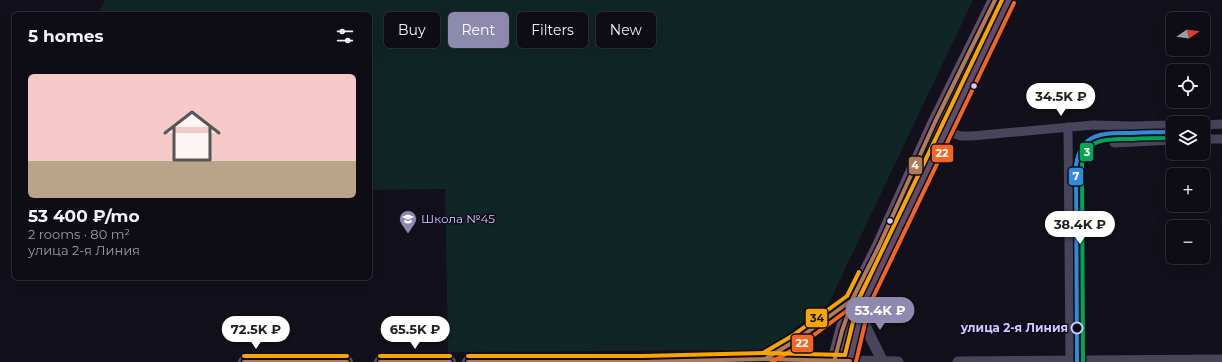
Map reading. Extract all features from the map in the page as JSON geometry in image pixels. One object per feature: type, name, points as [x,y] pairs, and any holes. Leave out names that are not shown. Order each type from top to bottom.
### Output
[{"type":"highway","points":[[850,361],[858,302],[879,246],[935,122],[995,0]]},
{"type":"highway","points":[[834,361],[842,331],[946,131],[1009,0]]},
{"type":"main road","points":[[769,360],[795,341],[858,302]]},
{"type":"main road","points":[[468,362],[769,360],[850,361]]},
{"type":"main road","points":[[244,362],[347,362]]},
{"type":"main road","points":[[380,362],[450,362]]},
{"type":"street","points":[[1210,125],[1222,124]]},
{"type":"street","points":[[946,131],[961,136],[972,136],[1093,125],[1166,125]]},
{"type":"street","points":[[1068,127],[1070,361]]},
{"type":"street","points":[[1210,139],[1222,139]]},
{"type":"street","points":[[1114,143],[1166,140]]},
{"type":"street","points":[[858,302],[864,323],[883,362]]},
{"type":"street","points":[[958,362],[1222,360]]},
{"type":"street","points":[[850,361],[898,362]]},
{"type":"green space","points":[[105,0],[973,0],[829,303],[768,348],[758,350],[448,352],[445,189],[372,190],[372,12],[99,12]]},
{"type":"transit line","name":"4","points":[[468,362],[643,362],[765,359],[795,341],[852,300],[879,246],[935,122],[995,0]]},
{"type":"transit line","name":"34","points":[[468,356],[643,356],[763,353],[845,355],[858,301],[1002,0]]},
{"type":"transit line","name":"22","points":[[856,362],[869,306],[1014,3]]},
{"type":"transit line","name":"7","points":[[1077,362],[1076,165],[1079,154],[1083,146],[1096,136],[1113,133],[1166,132]]},
{"type":"transit line","name":"3","points":[[1083,362],[1082,165],[1084,156],[1088,149],[1100,141],[1116,139],[1166,138]]},
{"type":"transit line","name":"34","points":[[763,353],[792,336],[847,296],[859,272]]},
{"type":"transit line","name":"22","points":[[772,362],[799,346],[856,304],[869,278]]},
{"type":"transit line","name":"4","points":[[834,362],[842,331],[855,294]]},
{"type":"transit line","name":"34","points":[[244,356],[347,356]]},
{"type":"transit line","name":"34","points":[[380,356],[450,356]]},
{"type":"transit line","name":"4","points":[[763,359],[850,361]]},
{"type":"transit line","name":"4","points":[[244,362],[347,362]]},
{"type":"transit line","name":"4","points":[[380,362],[450,362]]},
{"type":"place","name":"Школа №45","points":[[408,234]]},
{"type":"place","name":"улица 2-я Линия","points":[[1077,328]]}]
